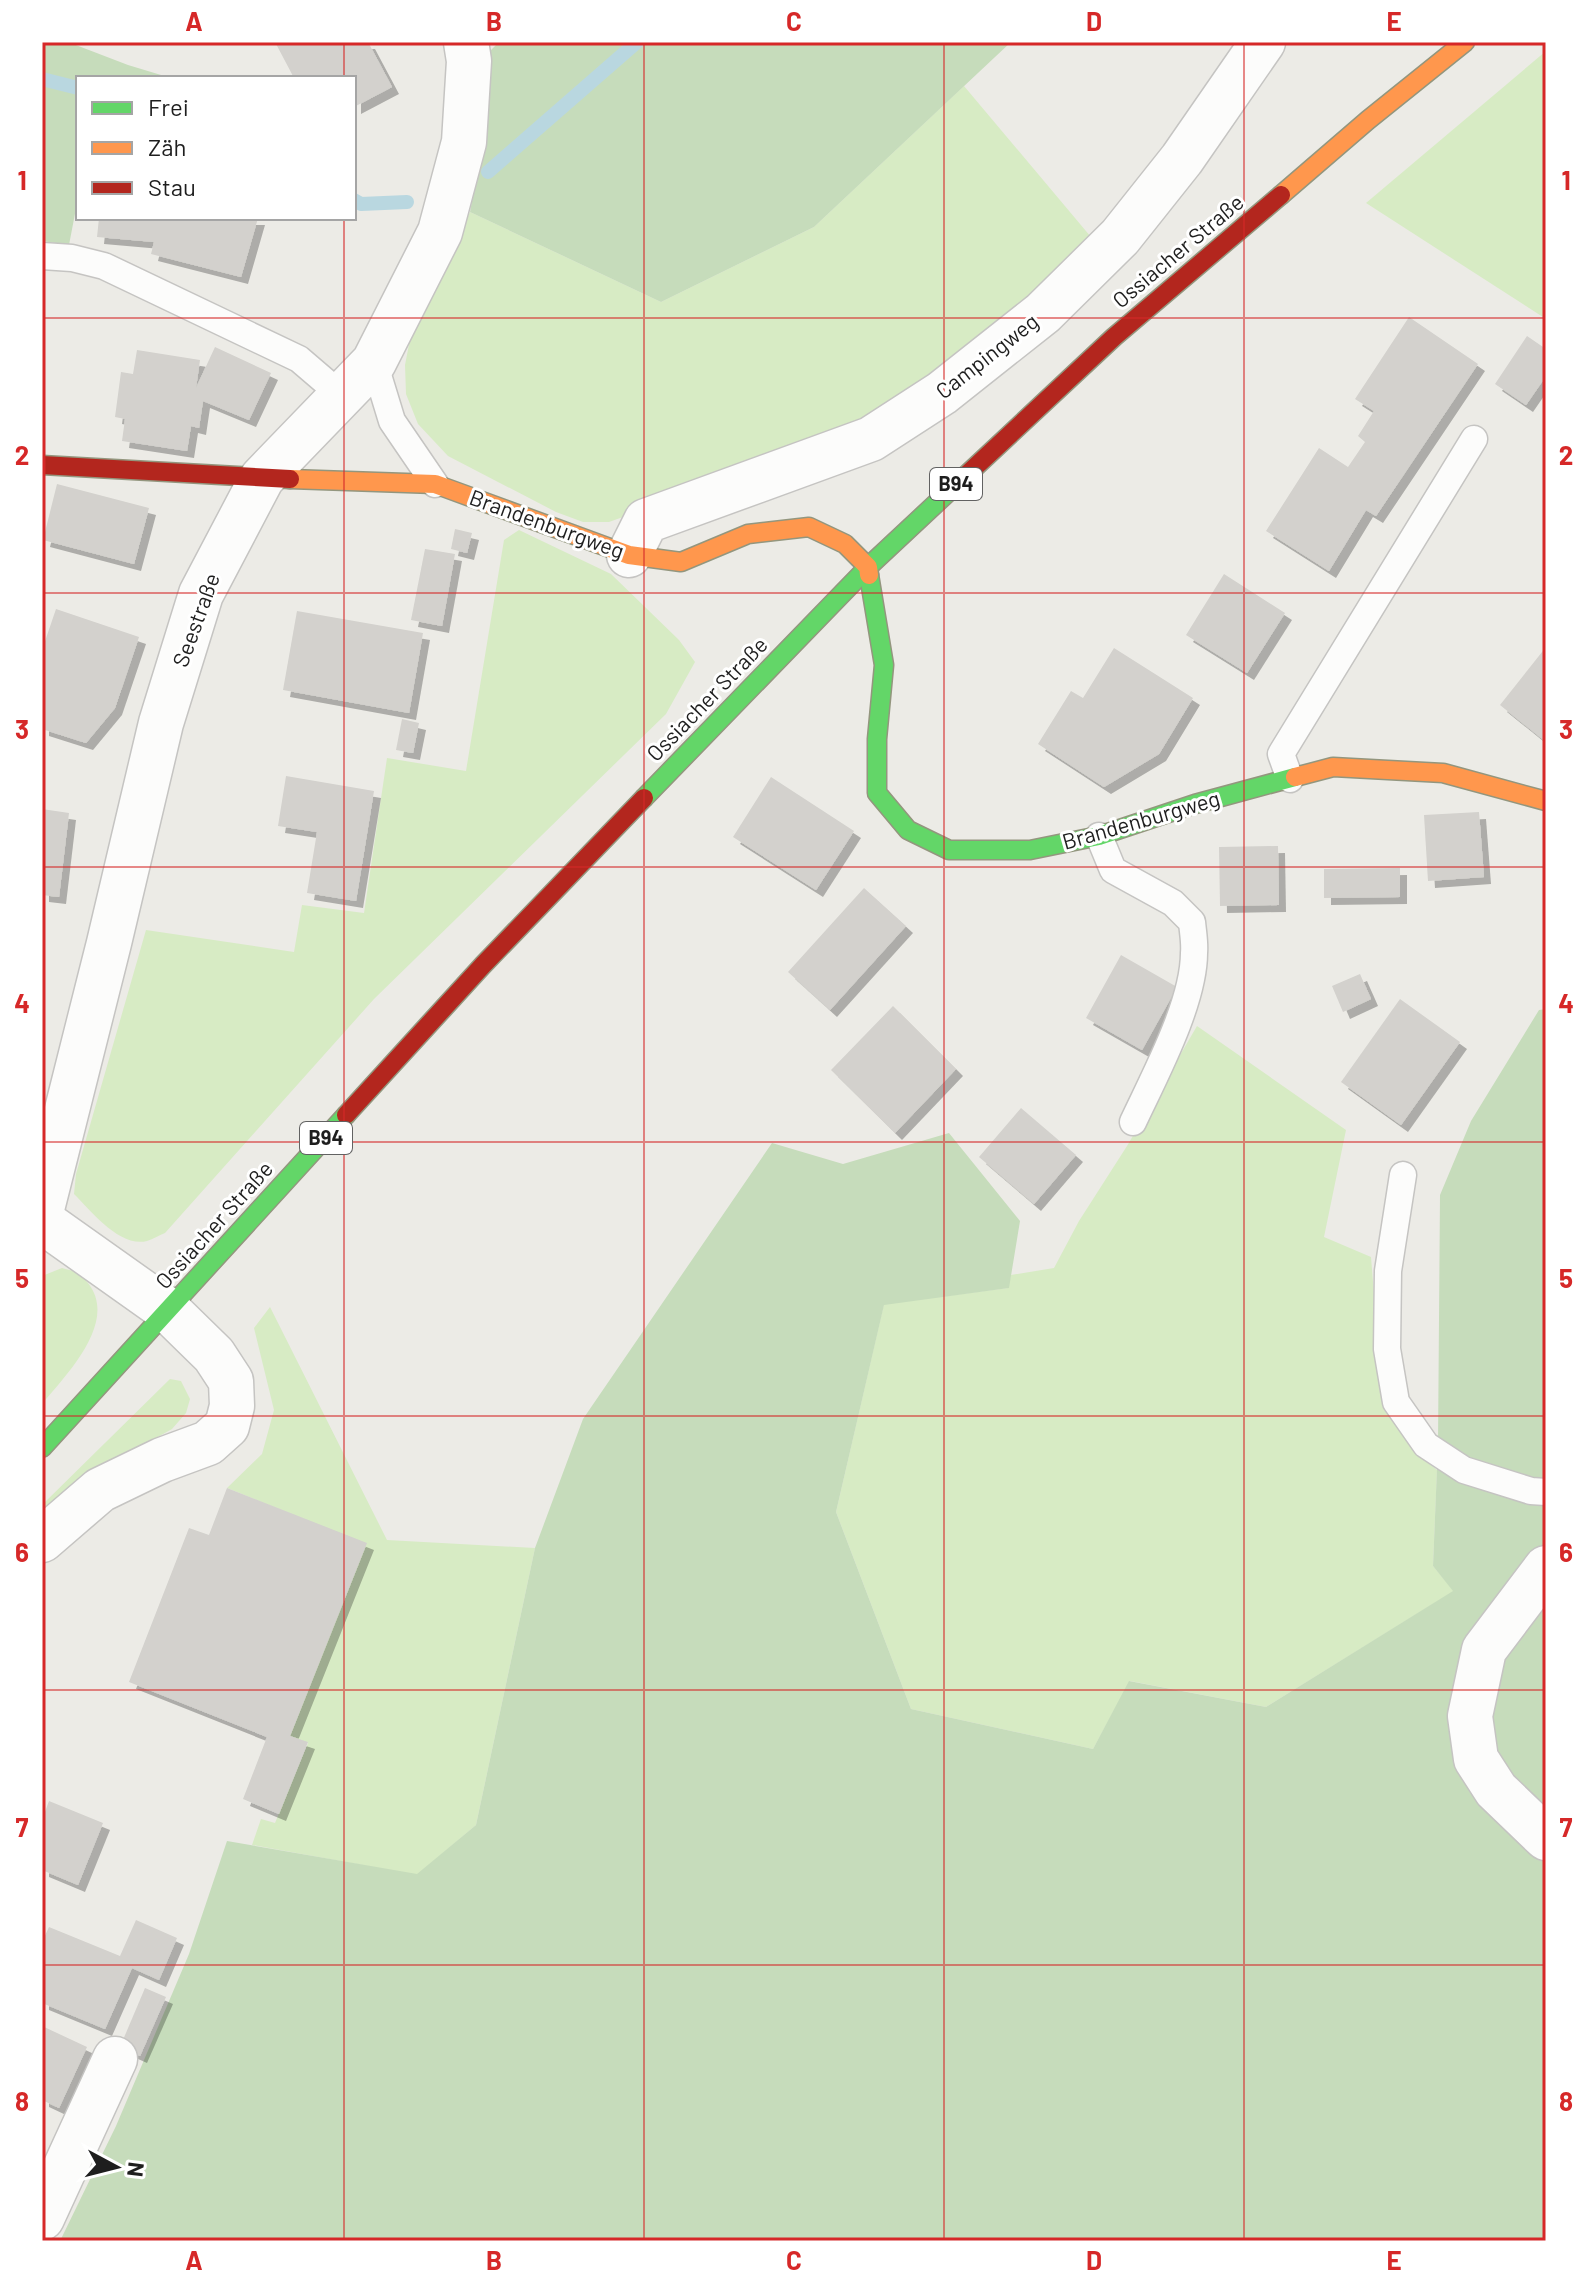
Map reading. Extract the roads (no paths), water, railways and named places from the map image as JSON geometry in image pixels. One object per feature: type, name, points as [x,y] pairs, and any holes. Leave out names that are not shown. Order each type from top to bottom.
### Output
[{"type":"main road","name":"Ossiacher Straße","points":[[42,1448],[483,965],[868,567],[1114,337],[1368,120],[1465,42]]},
{"type":"main road","name":"Brandenburgweg","points":[[42,465],[435,484],[629,555],[681,562],[748,534],[809,527],[845,544],[868,567],[884,665],[877,739],[877,793],[908,830],[949,850],[1030,850],[1099,836],[1195,804],[1333,767],[1443,773],[1546,801]]},
{"type":"street","name":"Seestraße","points":[[42,1209],[161,723],[201,594],[262,478],[374,362],[440,232],[464,142],[469,61],[466,42]]},
{"type":"street","name":"Campingweg","points":[[629,555],[646,521],[871,439],[942,393],[1043,313],[1120,237],[1182,159],[1263,42]]},
{"type":"street","points":[[42,1221],[169,1311],[214,1355],[231,1381],[232,1406],[227,1426],[208,1443],[162,1460],[100,1490],[42,1540]]},
{"type":"street","points":[[1546,1568],[1484,1650],[1470,1716],[1476,1759],[1496,1790],[1546,1838]]},
{"type":"street","points":[[42,2218],[115,2059]]},
{"type":"lane","points":[[42,256],[72,258],[104,266],[299,359],[341,395]]},
{"type":"lane","points":[[374,362],[392,421],[435,484]]},
{"type":"lane","points":[[1290,779],[1281,754],[1474,439]]},
{"type":"lane","points":[[1099,836],[1113,870],[1173,903],[1192,922],[1195,955],[1188,991],[1167,1048],[1133,1122]]},
{"type":"lane","points":[[1403,1175],[1388,1271],[1387,1349],[1396,1402],[1426,1445],[1464,1470],[1531,1491],[1546,1492]]},
{"type":"waterway","points":[[488,172],[637,42]]},
{"type":"waterway","points":[[42,79],[76,88]]},
{"type":"waterway","points":[[356,201],[361,204],[407,202]]}]
